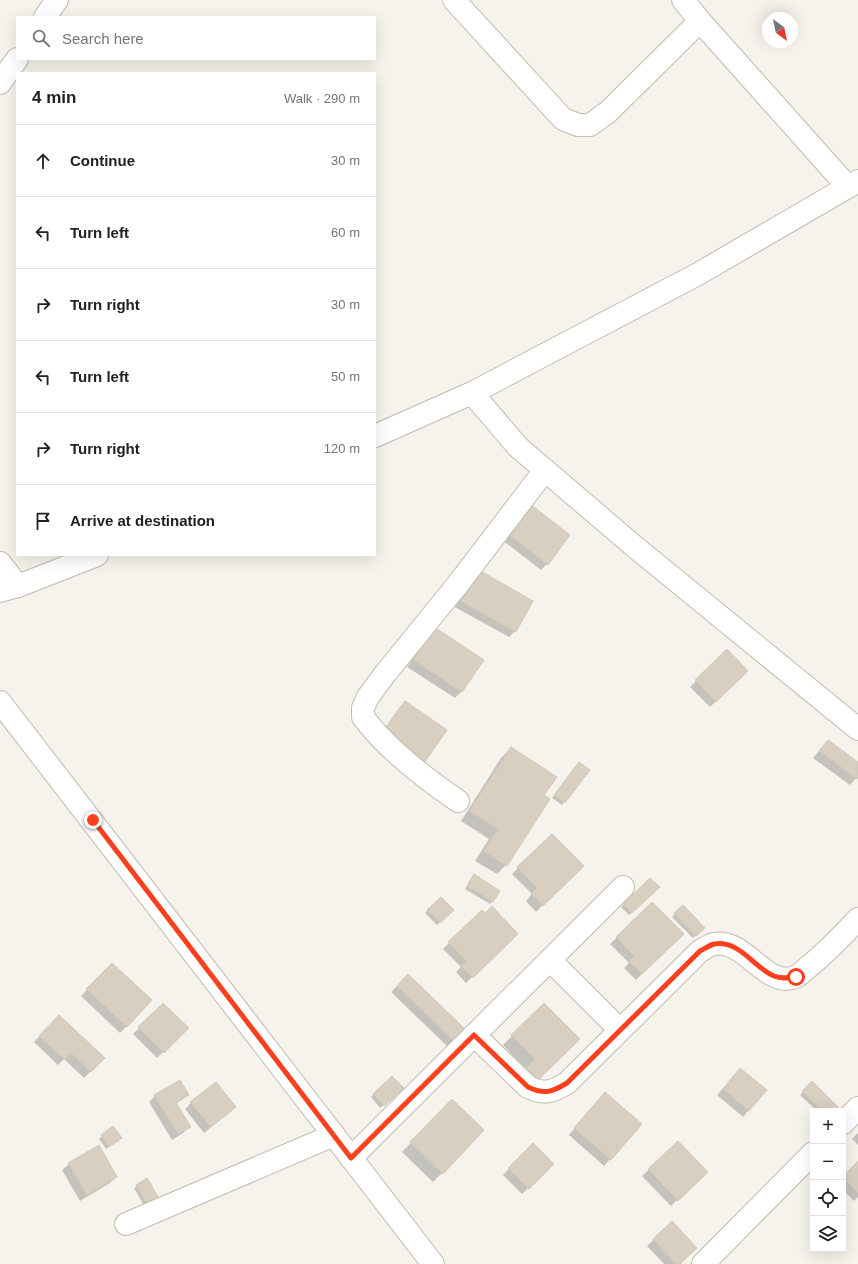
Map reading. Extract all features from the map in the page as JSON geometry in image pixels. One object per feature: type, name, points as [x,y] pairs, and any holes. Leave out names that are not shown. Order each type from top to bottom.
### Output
[{"type":"street","points":[[46,16],[57,0]]},
{"type":"street","points":[[454,0],[563,119],[578,125],[590,125],[608,112],[700,21]]},
{"type":"street","points":[[376,436],[472,393],[698,274],[853,184],[700,21],[683,0]]},
{"type":"street","points":[[0,83],[16,60]]},
{"type":"street","points":[[472,393],[518,447],[635,547],[858,729]]},
{"type":"street","points":[[458,801],[412,766],[376,733],[363,717],[364,708],[368,697],[385,674],[448,596],[545,470]]},
{"type":"street","points":[[0,564],[9,588],[94,556]]},
{"type":"street","points":[[0,702],[433,1264]]},
{"type":"street","points":[[351,1158],[623,887]]},
{"type":"street","points":[[474,1035],[528,1087],[539,1092],[553,1091],[567,1083],[700,951],[714,944],[725,945],[738,949],[774,976],[786,979],[796,977],[821,957],[858,919]]},
{"type":"street","points":[[550,960],[620,1030]]},
{"type":"street","points":[[846,1120],[858,1108]]},
{"type":"street","points":[[126,1224],[334,1135]]},
{"type":"street","points":[[703,1264],[810,1156]]},
{"type":"building","points":[[530,504],[570,535],[548,565],[508,534]]},
{"type":"building","points":[[477,569],[533,601],[516,632],[459,600]]},
{"type":"building","points":[[434,627],[484,660],[462,692],[413,660]]},
{"type":"building","points":[[727,649],[748,671],[716,702],[695,680]]},
{"type":"building","points":[[405,701],[447,730],[424,763],[382,733]]},
{"type":"building","points":[[828,740],[858,762],[857,779],[819,751]]},
{"type":"building","points":[[511,747],[557,777],[544,795],[550,799],[507,866],[483,851],[498,829],[469,811]]},
{"type":"building","points":[[579,762],[590,770],[565,803],[554,795]]},
{"type":"building","points":[[552,834],[584,866],[543,906],[531,894],[537,888],[517,867]]},
{"type":"building","points":[[474,874],[500,891],[493,902],[467,886]]},
{"type":"building","points":[[650,878],[660,887],[632,913],[623,904]]},
{"type":"building","points":[[441,897],[454,910],[440,923],[427,910]]},
{"type":"building","points":[[652,902],[684,934],[642,974],[629,961],[634,956],[616,937]]},
{"type":"building","points":[[683,905],[705,928],[696,936],[674,913]]},
{"type":"building","points":[[492,906],[518,934],[473,978],[461,966],[466,961],[448,942],[482,910],[485,913]]},
{"type":"building","points":[[112,963],[152,1000],[127,1027],[86,989]]},
{"type":"building","points":[[408,974],[465,1029],[454,1041],[397,986]]},
{"type":"building","points":[[163,1003],[189,1028],[164,1053],[138,1027]]},
{"type":"building","points":[[544,1003],[580,1039],[533,1085],[521,1072],[535,1059],[511,1035]]},
{"type":"building","points":[[59,1015],[105,1058],[91,1072],[71,1053],[65,1060],[39,1036]]},
{"type":"building","points":[[740,1068],[767,1090],[749,1111],[723,1089]]},
{"type":"building","points":[[392,1076],[404,1088],[384,1106],[373,1094]]},
{"type":"building","points":[[180,1080],[189,1095],[176,1103],[191,1127],[178,1134],[154,1095]]},
{"type":"building","points":[[812,1081],[838,1107],[819,1108],[802,1091]]},
{"type":"building","points":[[216,1082],[236,1107],[211,1127],[190,1102]]},
{"type":"building","points":[[605,1092],[642,1124],[611,1160],[574,1128]]},
{"type":"building","points":[[452,1099],[484,1130],[443,1174],[410,1142]]},
{"type":"building","points":[[113,1126],[122,1138],[109,1147],[101,1135]]},
{"type":"building","points":[[678,1141],[708,1172],[678,1201],[648,1169]]},
{"type":"building","points":[[533,1143],[554,1164],[529,1189],[508,1168]]},
{"type":"building","points":[[99,1145],[117,1177],[87,1195],[68,1163]]},
{"type":"building","points":[[858,1161],[858,1193],[846,1181],[846,1173]]},
{"type":"building","points":[[147,1178],[161,1202],[150,1209],[136,1185]]},
{"type":"building","points":[[672,1221],[697,1248],[680,1264],[676,1264],[653,1239]]},
{"type":"route","points":[[93,820],[351,1158],[474,1035],[528,1087],[539,1092],[553,1091],[567,1083],[700,951],[714,944],[725,945],[738,949],[774,976],[786,979],[796,977]]}]
